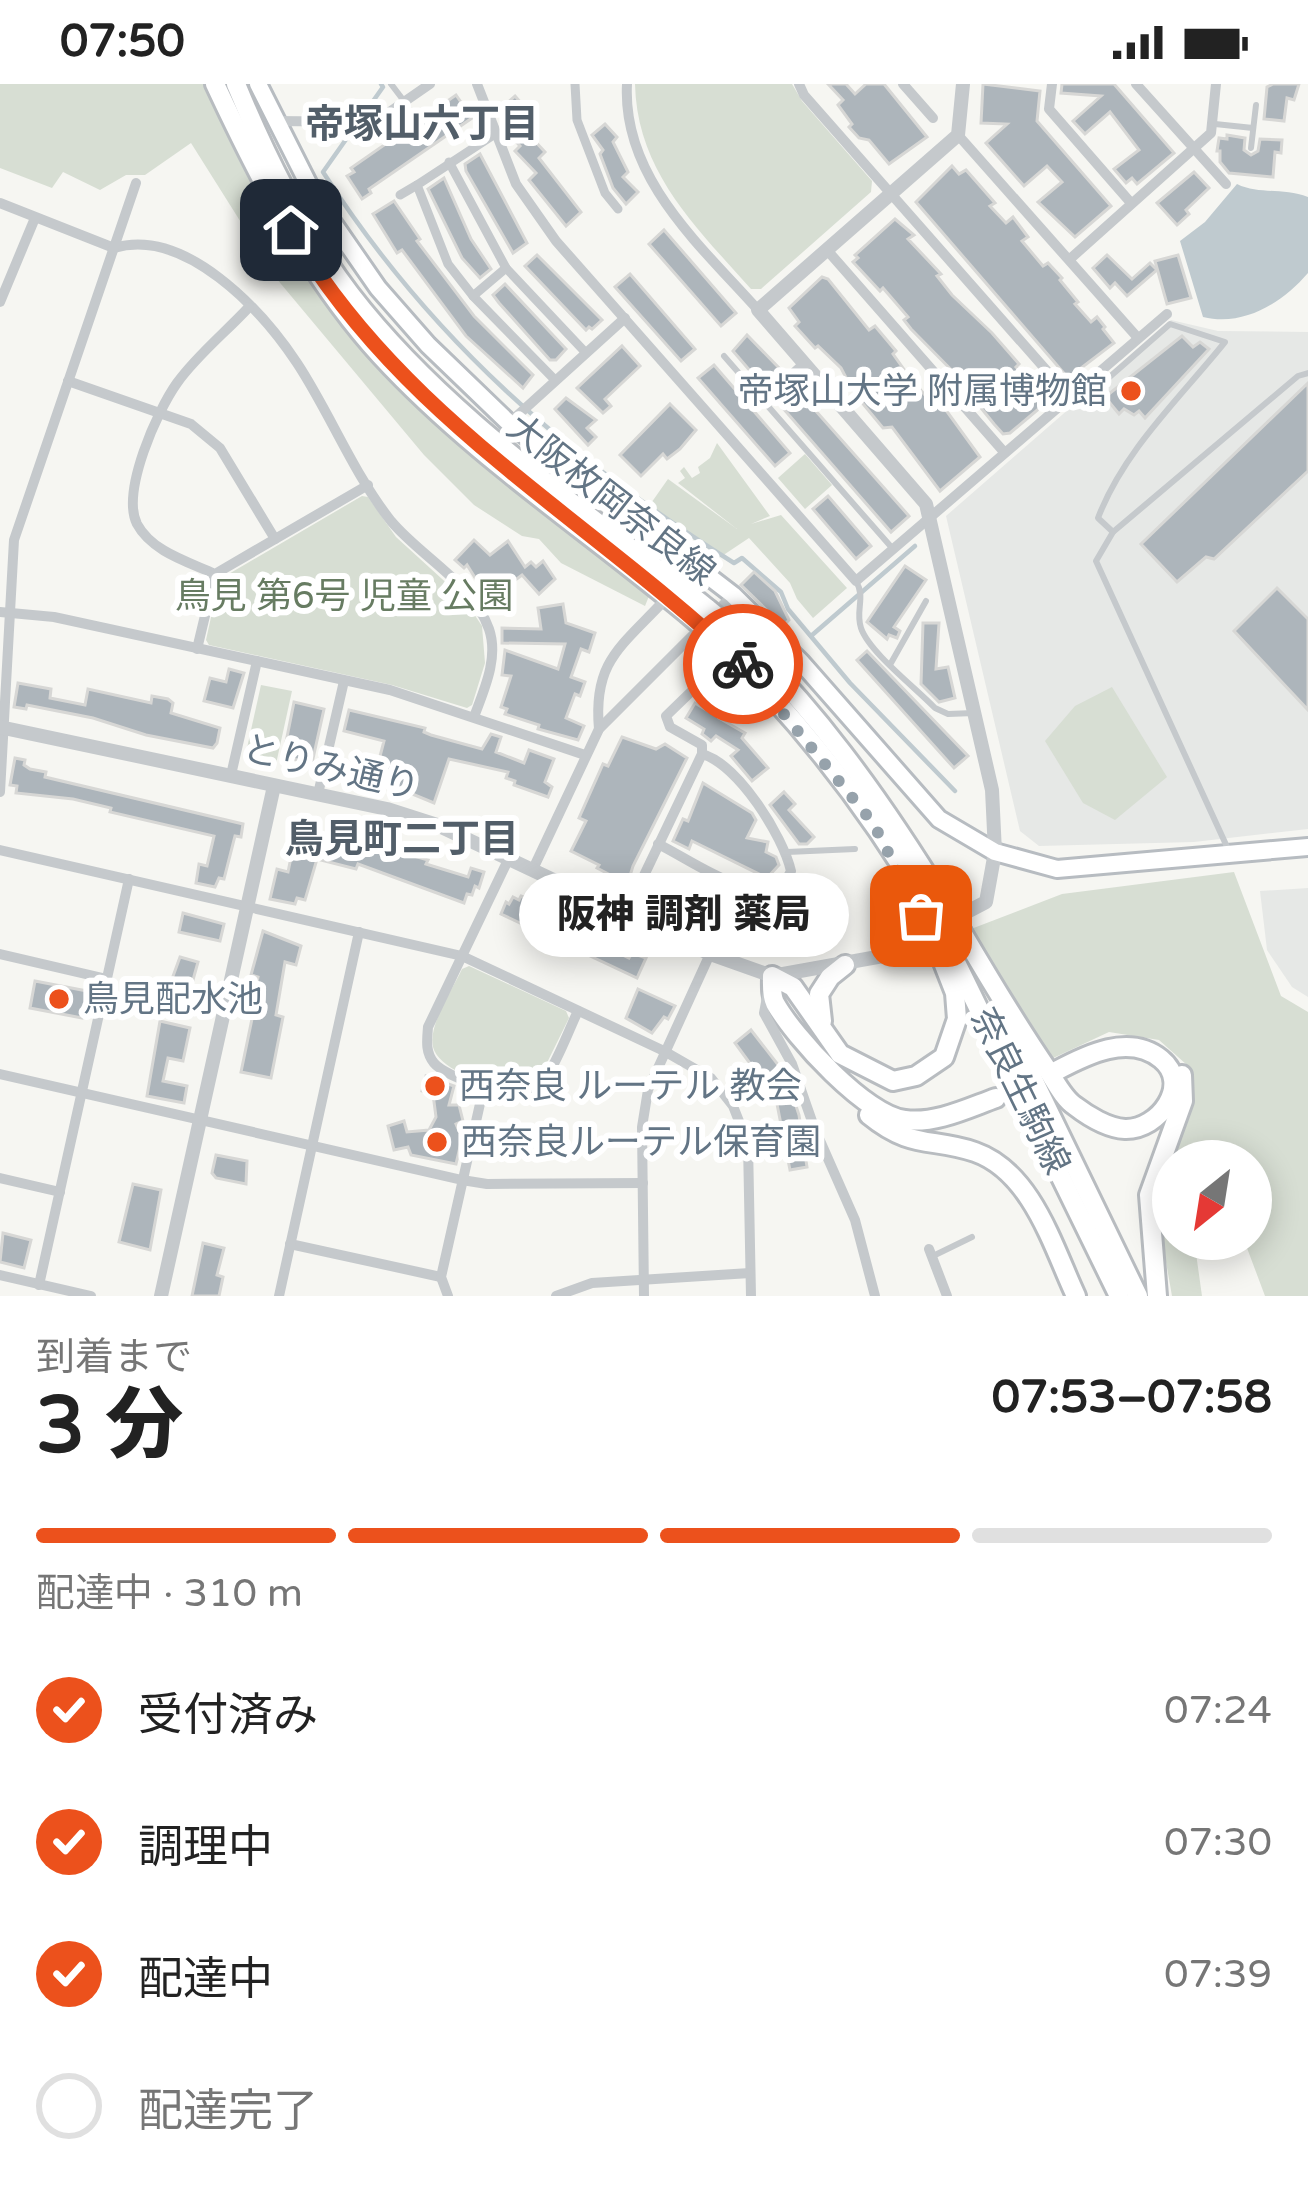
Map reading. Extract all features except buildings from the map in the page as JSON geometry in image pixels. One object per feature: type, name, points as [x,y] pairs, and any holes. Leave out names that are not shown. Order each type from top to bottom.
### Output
[{"type":"main road","name":"奈良生駒線","points":[[215,84],[252,164],[307,258],[381,356],[474,444],[708,619],[744,640],[893,818],[932,910],[1138,1296]]},
{"type":"main road","name":"奈良生駒線","points":[[236,84],[279,178],[317,244],[388,339],[435,388],[708,619],[873,823],[932,910]]},
{"type":"main road","name":"大阪枚岡奈良線","points":[[258,84],[315,197],[378,288],[428,345],[509,423],[733,595],[801,662],[922,803],[965,837],[994,852],[1057,869],[1308,847]]},
{"type":"main road","points":[[932,910],[949,942],[1070,1104],[1112,1127],[1130,1130],[1149,1124],[1168,1107],[1174,1082],[1163,1060],[1141,1049],[1096,1049],[1053,1067],[1099,1039],[1145,1039],[1170,1051],[1180,1066],[1183,1102],[1149,1195],[1156,1296]]},
{"type":"main road","name":"奈良生駒線","points":[[949,942],[1119,1296]]},
{"type":"main road","points":[[845,965],[819,994],[821,1019],[840,1054],[893,1081],[916,1076],[944,1057],[957,1019],[949,942]]},
{"type":"main road","points":[[772,976],[793,987],[863,1087],[896,1109],[926,1113],[994,1095],[932,1120],[908,1121],[876,1110],[837,1078]]},
{"type":"main road","points":[[772,976],[773,1000],[856,1104],[891,1132],[918,1143],[979,1153],[1003,1168],[1034,1208],[1076,1296]]},
{"type":"street","points":[[274,121],[375,122],[430,84]]},
{"type":"street","points":[[477,84],[516,184],[556,242],[856,580],[1167,314]]},
{"type":"street","points":[[575,84],[577,120],[605,193],[619,208]]},
{"type":"street","points":[[627,84],[632,134],[649,179],[671,213],[926,504],[977,713],[992,790],[994,852]]},
{"type":"street","points":[[800,84],[1069,395]]},
{"type":"street","points":[[903,84],[934,118]]},
{"type":"street","points":[[758,310],[958,135],[963,84]]},
{"type":"street","points":[[1052,84],[1049,109],[1131,203]]},
{"type":"street","points":[[1136,84],[1226,184]]},
{"type":"street","points":[[1070,259],[1211,133],[1216,84]]},
{"type":"street","points":[[400,195],[495,134]]},
{"type":"street","points":[[958,135],[1138,338]]},
{"type":"street","points":[[448,162],[506,268],[586,353]]},
{"type":"street","points":[[0,791],[4,613],[14,539],[136,183]]},
{"type":"street","points":[[417,185],[440,250],[473,296],[554,379]]},
{"type":"street","points":[[0,203],[114,248],[129,244],[170,248],[213,272],[283,342],[368,485],[407,540],[482,611],[491,635],[492,657],[474,717]]},
{"type":"street","points":[[1,295],[35,218]]},
{"type":"street","points":[[827,250],[1004,452]]},
{"type":"street","points":[[473,296],[506,268]]},
{"type":"street","points":[[215,574],[150,541],[131,504],[135,477],[177,383],[249,307]]},
{"type":"street","points":[[509,423],[625,318]]},
{"type":"street","points":[[68,381],[190,424],[220,448],[274,539]]},
{"type":"street","points":[[197,649],[215,574],[368,485]]},
{"type":"street","points":[[532,868],[599,728],[733,595]]},
{"type":"street","points":[[599,728],[596,699],[602,672],[613,654],[661,605]]},
{"type":"street","points":[[4,613],[53,617],[390,690],[585,755]]},
{"type":"street","points":[[230,775],[257,662]]},
{"type":"street","points":[[318,794],[344,681]]},
{"type":"street","points":[[627,911],[703,754],[702,745],[670,727],[667,716],[699,684]]},
{"type":"street","name":"とりみ通り","points":[[2,727],[387,808],[437,825],[710,954],[772,976],[883,956],[986,902],[994,852]]},
{"type":"street","points":[[658,844],[748,889],[766,893],[783,886],[790,871],[787,852],[733,771],[703,754]]},
{"type":"street","points":[[161,1296],[274,786]]},
{"type":"street","points":[[0,850],[462,956],[711,1078],[734,1106],[748,1144],[751,1296]]},
{"type":"street","points":[[509,858],[428,1027],[426,1046],[433,1062],[451,1078],[521,1095],[534,1092],[544,1082],[578,1011]]},
{"type":"street","points":[[39,1285],[129,879]]},
{"type":"street","points":[[279,1296],[359,932]]},
{"type":"street","points":[[0,954],[107,979]]},
{"type":"street","points":[[644,1296],[642,1127],[648,1090],[710,954]]},
{"type":"street","points":[[772,976],[764,1013],[792,1064],[855,1220],[875,1296]]},
{"type":"street","points":[[0,1074],[462,1180],[643,1183]]},
{"type":"street","points":[[448,1296],[441,1277],[484,1086]]},
{"type":"street","points":[[0,1178],[60,1192]]},
{"type":"street","points":[[290,1244],[441,1277]]},
{"type":"street","points":[[931,1252],[947,1296]]},
{"type":"street","points":[[556,1296],[592,1283],[750,1273]]},
{"type":"street","points":[[0,1274],[92,1296]]},
{"type":"lane","points":[[391,84],[404,101]]},
{"type":"lane","points":[[1251,148],[1256,105]]},
{"type":"lane","points":[[1213,123],[1253,128]]},
{"type":"lane","points":[[1089,378],[1097,388],[1170,324],[1225,341],[1153,426],[1108,492],[1098,518],[1112,532]]},
{"type":"lane","points":[[724,356],[893,549]]},
{"type":"lane","points":[[762,399],[803,362]]},
{"type":"lane","points":[[1230,853],[1096,561],[1112,532],[1298,376],[1308,374]]},
{"type":"lane","points":[[856,580],[863,593],[858,620],[864,636],[935,708],[948,715],[977,713]]},
{"type":"lane","points":[[891,664],[926,601]]},
{"type":"lane","points":[[787,852],[855,850]]},
{"type":"lane","points":[[931,1252],[972,1238]]},
{"type":"shaded area","points":[[1237,184],[1308,197],[1308,273],[1261,310],[1233,319],[1203,317],[1180,241],[1205,222]]},
{"type":"shaded area","points":[[1171,320],[1218,331],[1308,332],[1308,829],[1194,842],[1039,846],[1020,831],[946,516]]},
{"type":"shaded area","points":[[1308,888],[1308,997],[1292,987],[1267,950],[1260,891]]},
{"type":"green space","points":[[0,84],[204,84],[271,221],[333,312],[451,439],[649,596],[645,606],[561,563],[539,539],[522,536],[474,505],[424,455],[276,278],[191,143],[145,175],[126,175],[100,190],[63,172],[52,188],[0,168]]},
{"type":"green space","points":[[635,84],[792,84],[872,181],[871,192],[761,289],[751,289],[691,220],[658,171],[638,116]]},
{"type":"green space","points":[[717,443],[770,516],[751,524],[781,515],[847,588],[813,618],[790,583],[749,538],[719,558],[649,506],[668,479],[737,529],[678,483],[685,478],[680,471],[684,467],[692,478],[700,473],[698,467],[710,458]]},
{"type":"green space","points":[[805,454],[832,485],[805,509],[778,478]]},
{"type":"green space","name":"鳥見 第6号 児童 公園","points":[[362,496],[368,497],[396,537],[464,599],[482,626],[485,663],[467,708],[392,685],[209,645],[206,640],[217,590],[227,575]]},
{"type":"green space","points":[[261,685],[292,691],[276,764],[245,757]]},
{"type":"green space","points":[[1112,687],[1167,777],[1115,820],[1083,803],[1045,741],[1075,706]]},
{"type":"green space","points":[[1234,872],[1281,996],[1308,1012],[1308,1296],[1265,1296],[1252,1260],[1272,1260],[1272,1140],[1177,1140],[1193,1095],[1187,1065],[1159,1040],[1109,1032],[1049,1060],[971,929],[1062,894]]},
{"type":"green space","points":[[469,966],[566,1011],[569,1018],[539,1079],[515,1086],[481,1081],[439,1057],[432,1038],[438,1017],[462,969]]},
{"type":"green space","points":[[1166,1260],[1197,1260],[1202,1296],[1172,1296]]},
{"type":"waterway","points":[[381,84],[323,172],[409,289],[506,391],[559,437],[673,523],[734,563],[742,558],[781,592],[788,609],[850,683],[955,791]]},
{"type":"waterway","points":[[811,636],[915,546]]},
{"type":"way so far","points":[[743,664],[873,823],[921,916]]},
{"type":"place","name":"帝塚山大学 附属博物館","points":[[1131,391]]},
{"type":"place","name":"阪神 調剤 薬局","points":[[921,916]]},
{"type":"place","name":"鳥見配水池","points":[[59,999]]},
{"type":"place","name":"西奈良 ルーテル 教会","points":[[435,1086]]},
{"type":"place","name":"西奈良ルーテル保育園","points":[[437,1142]]},
{"type":"district","name":"帝塚山六丁目","points":[[422,124]]},
{"type":"district","name":"鳥見町二丁目","points":[[402,839]]},
{"type":"route","points":[[291,230],[341,308],[424,400],[637,570],[743,664]]}]
